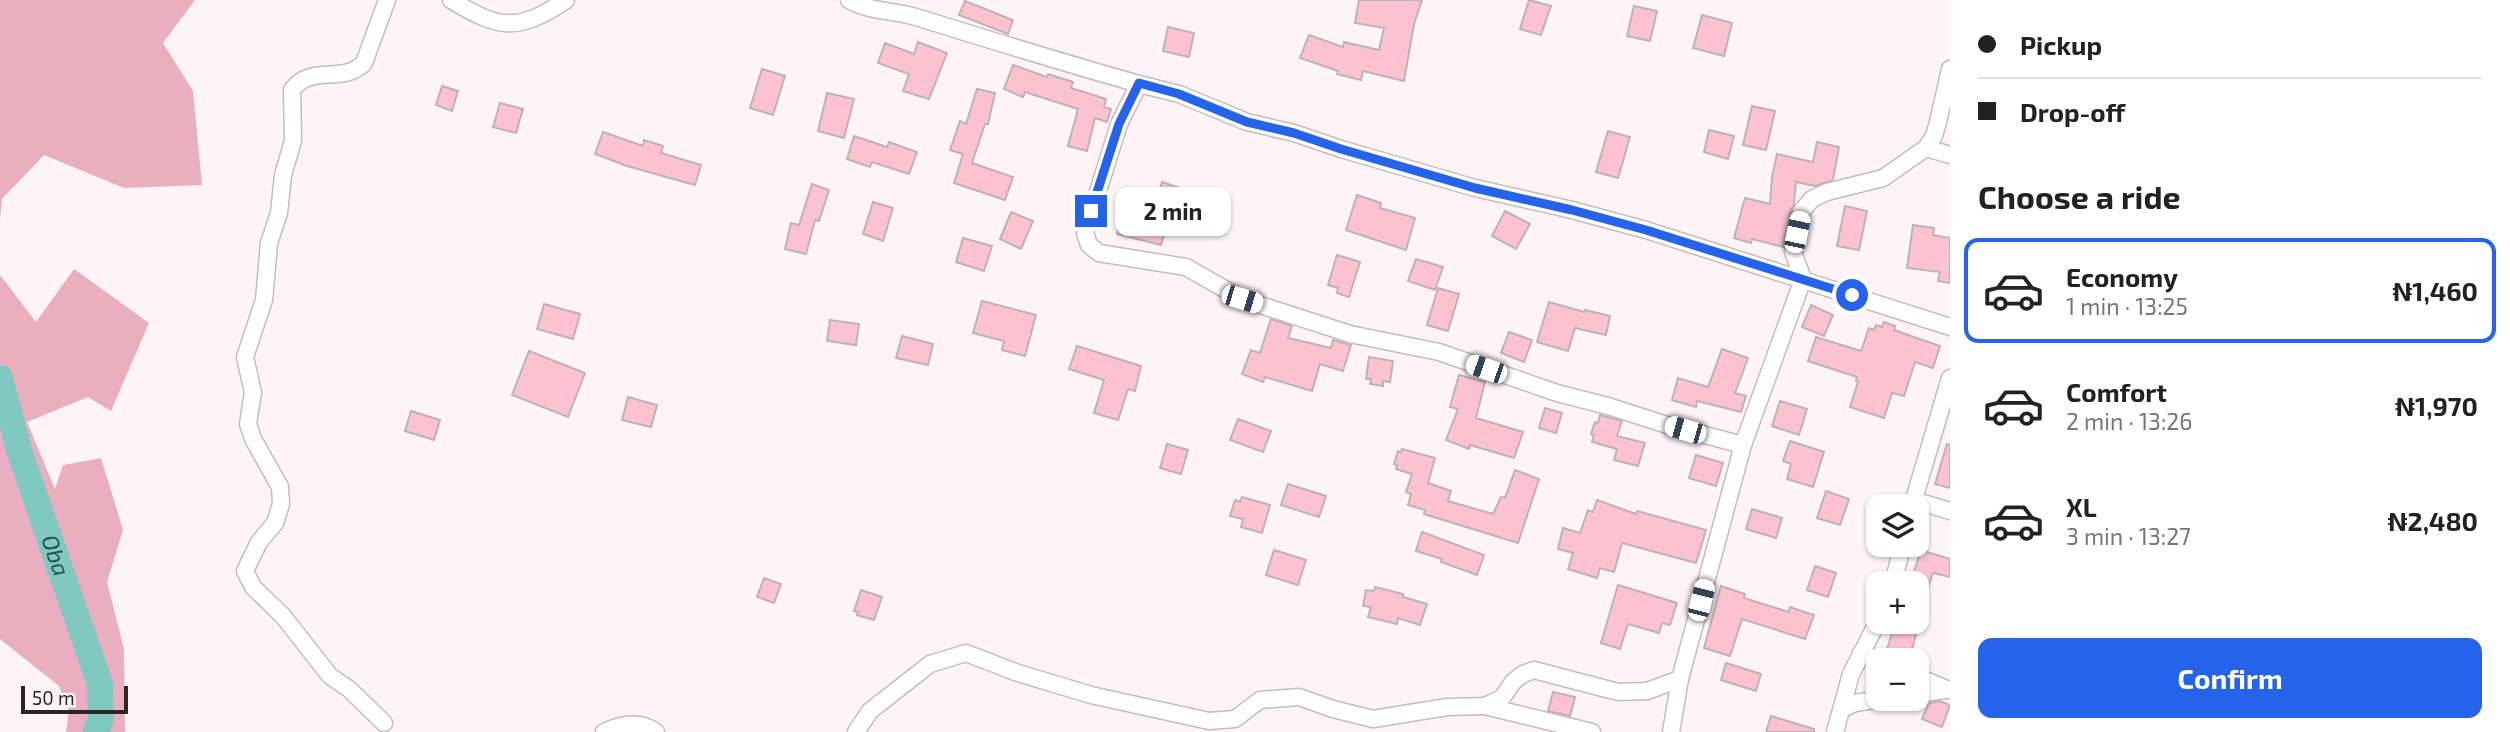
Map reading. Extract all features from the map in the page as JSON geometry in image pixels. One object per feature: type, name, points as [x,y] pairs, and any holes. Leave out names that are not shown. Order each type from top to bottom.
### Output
[{"type":"street","points":[[384,723],[349,689],[330,676],[283,616],[253,587],[245,570],[259,542],[275,523],[281,504],[280,487],[253,439],[248,424],[253,392],[245,357],[264,300],[269,243],[279,213],[283,175],[293,141],[292,90],[308,76],[350,72],[364,63],[387,0]]},
{"type":"street","points":[[451,0],[489,21],[501,24],[525,20],[566,0]]},
{"type":"street","points":[[849,0],[862,8],[906,14],[1006,46],[1179,94],[1247,122],[1294,133],[1475,188],[1646,230],[1950,327]]},
{"type":"street","points":[[1671,732],[1680,679],[1743,445],[1803,279],[1793,251],[1801,212],[1812,199],[1827,192],[1883,178],[1926,148],[1934,136],[1950,69]]},
{"type":"street","points":[[1139,83],[1119,124],[1085,233],[1088,245],[1099,253],[1186,267],[1242,299],[1350,334],[1438,352],[1557,393],[1743,445]]},
{"type":"street","points":[[1926,148],[1950,155]]},
{"type":"street","points":[[1916,494],[1950,378]]},
{"type":"street","points":[[1929,506],[1950,511]]},
{"type":"street","points":[[1835,732],[1851,674],[1871,634]]},
{"type":"street","points":[[856,732],[870,711],[930,664],[966,653],[1015,672],[1091,695],[1209,721],[1235,719],[1260,700],[1299,697],[1373,719],[1447,707],[1485,706],[1592,732]]},
{"type":"street","points":[[1861,653],[1866,655]]},
{"type":"street","points":[[1485,706],[1502,698],[1513,682],[1534,670],[1618,692],[1647,691],[1680,679]]},
{"type":"street","points":[[1929,682],[1949,690]]},
{"type":"street","points":[[1929,692],[1949,690]]},
{"type":"street","points":[[1842,709],[1866,701]]},
{"type":"street","points":[[604,732],[629,723],[656,732]]},
{"type":"shaded area","points":[[0,0],[195,0],[163,43],[193,91],[202,185],[124,188],[44,155],[2,199],[0,219]]},
{"type":"shaded area","points":[[74,269],[149,323],[111,411],[88,397],[27,422],[55,489],[63,465],[101,458],[123,530],[107,582],[124,649],[125,732],[66,732],[69,711],[59,686],[0,639],[0,275],[36,322]]},
{"type":"building","points":[[1359,0],[1422,0],[1414,24],[1404,81],[1363,71],[1361,80],[1337,74],[1338,71],[1300,58],[1309,35],[1343,47],[1344,42],[1379,50],[1384,28],[1355,23]]},
{"type":"building","points":[[1529,0],[1551,6],[1541,35],[1520,29]]},
{"type":"building","points":[[965,1],[1013,20],[1008,34],[959,15]]},
{"type":"building","points":[[1634,6],[1657,11],[1650,41],[1627,36]]},
{"type":"building","points":[[1702,15],[1732,23],[1724,56],[1693,48]]},
{"type":"building","points":[[1168,27],[1194,33],[1189,57],[1163,51]]},
{"type":"building","points":[[918,42],[947,53],[929,99],[903,91],[909,74],[878,63],[885,43],[914,54]]},
{"type":"building","points":[[1013,65],[1047,77],[1048,74],[1073,82],[1071,88],[1106,99],[1104,107],[1111,109],[1107,122],[1095,118],[1087,151],[1068,146],[1078,109],[1025,92],[1023,97],[1004,89]]},
{"type":"building","points":[[762,69],[785,76],[773,115],[750,108]]},
{"type":"building","points":[[442,86],[458,91],[452,111],[436,105]]},
{"type":"building","points":[[977,89],[995,93],[988,124],[985,124],[972,163],[1013,177],[1005,200],[954,183],[963,154],[950,150],[960,121],[966,124]]},
{"type":"building","points":[[827,93],[854,99],[844,138],[818,131]]},
{"type":"building","points":[[500,103],[523,109],[516,133],[493,127]]},
{"type":"building","points":[[1752,106],[1775,111],[1766,150],[1743,145]]},
{"type":"building","points":[[1709,130],[1734,136],[1728,159],[1704,152]]},
{"type":"building","points":[[1608,131],[1630,137],[1618,178],[1596,172]]},
{"type":"building","points":[[603,132],[643,146],[644,140],[663,146],[661,153],[701,165],[695,185],[595,154]]},
{"type":"building","points":[[854,136],[887,147],[889,142],[917,152],[909,174],[872,162],[870,167],[847,159]]},
{"type":"building","points":[[1817,142],[1839,147],[1833,180],[1815,186],[1796,182],[1794,204],[1783,247],[1752,239],[1751,243],[1734,238],[1745,198],[1770,204],[1777,154],[1813,162]]},
{"type":"building","points":[[1162,182],[1189,191],[1183,209],[1173,206],[1161,245],[1117,234],[1123,214],[1150,221]]},
{"type":"building","points":[[812,184],[829,190],[819,221],[815,220],[806,254],[785,249],[791,223],[799,225]]},
{"type":"building","points":[[1357,195],[1381,203],[1380,208],[1415,218],[1406,250],[1346,230]]},
{"type":"building","points":[[873,202],[893,208],[883,241],[863,234]]},
{"type":"building","points":[[1845,206],[1867,211],[1859,250],[1837,246]]},
{"type":"building","points":[[1505,211],[1530,224],[1516,249],[1492,236]]},
{"type":"building","points":[[1011,212],[1033,221],[1021,249],[1000,239]]},
{"type":"building","points":[[1913,225],[1934,228],[1933,235],[1950,238],[1950,283],[1938,281],[1940,272],[1907,268]]},
{"type":"building","points":[[963,238],[992,246],[984,271],[956,262]]},
{"type":"building","points":[[1337,255],[1360,262],[1349,297],[1337,293],[1338,288],[1328,285]]},
{"type":"building","points":[[1416,259],[1443,267],[1435,290],[1408,281]]},
{"type":"building","points":[[1438,288],[1459,294],[1448,331],[1427,325]]},
{"type":"building","points":[[982,301],[1036,315],[1025,356],[1002,350],[1004,341],[973,333]]},
{"type":"building","points":[[1549,302],[1610,316],[1606,335],[1575,328],[1568,351],[1537,342]]},
{"type":"building","points":[[544,304],[580,314],[573,339],[537,329]]},
{"type":"building","points":[[1811,305],[1833,315],[1824,336],[1802,327]]},
{"type":"building","points":[[1271,319],[1292,326],[1288,338],[1331,348],[1333,340],[1351,345],[1343,371],[1320,364],[1312,391],[1265,377],[1263,382],[1242,374],[1251,350],[1260,353]]},
{"type":"building","points":[[830,320],[859,324],[856,345],[827,341]]},
{"type":"building","points":[[1884,322],[1895,326],[1894,330],[1940,346],[1933,368],[1915,362],[1904,396],[1892,393],[1884,418],[1850,407],[1858,382],[1857,377],[1808,361],[1816,337],[1861,351],[1869,328],[1874,330],[1876,325],[1882,327]]},
{"type":"building","points":[[1509,332],[1532,340],[1524,362],[1501,353]]},
{"type":"building","points":[[902,336],[933,344],[928,365],[896,358]]},
{"type":"building","points":[[1077,346],[1141,366],[1135,391],[1128,389],[1118,420],[1094,413],[1104,380],[1069,369]]},
{"type":"building","points":[[1722,349],[1748,358],[1735,393],[1746,396],[1741,412],[1697,401],[1696,407],[1672,400],[1678,378],[1708,387]]},
{"type":"building","points":[[529,351],[585,373],[568,417],[512,395]]},
{"type":"building","points":[[1369,357],[1393,361],[1390,382],[1383,381],[1383,386],[1370,384],[1371,379],[1366,379]]},
{"type":"building","points":[[1459,375],[1485,382],[1476,418],[1523,432],[1514,458],[1470,445],[1469,449],[1446,440],[1458,409],[1450,407]]},
{"type":"building","points":[[628,397],[657,405],[651,427],[622,420]]},
{"type":"building","points":[[1780,401],[1807,409],[1799,435],[1772,426]]},
{"type":"building","points":[[1545,408],[1562,413],[1556,433],[1539,428]]},
{"type":"building","points":[[411,411],[440,420],[434,440],[405,431]]},
{"type":"building","points":[[1600,415],[1622,421],[1617,436],[1645,443],[1638,466],[1614,460],[1617,449],[1592,442],[1594,435],[1591,434]]},
{"type":"building","points":[[1238,419],[1271,431],[1263,452],[1230,440]]},
{"type":"building","points":[[1790,441],[1824,452],[1813,487],[1787,479],[1791,464],[1783,461]]},
{"type":"building","points":[[1167,444],[1188,450],[1181,474],[1160,468]]},
{"type":"building","points":[[1947,444],[1950,445],[1950,488],[1935,484]]},
{"type":"building","points":[[1402,449],[1435,458],[1428,483],[1451,491],[1448,501],[1493,514],[1501,497],[1505,498],[1515,470],[1539,479],[1518,543],[1424,514],[1425,510],[1408,505],[1411,494],[1406,492],[1412,474],[1396,469],[1397,465],[1394,464],[1398,451],[1401,452]]},
{"type":"building","points":[[1696,455],[1723,463],[1716,486],[1689,478]]},
{"type":"building","points":[[1288,484],[1326,496],[1319,517],[1281,505]]},
{"type":"building","points":[[1826,491],[1849,499],[1840,525],[1817,518]]},
{"type":"building","points":[[1242,497],[1270,505],[1262,533],[1241,527],[1243,519],[1230,516],[1235,500],[1240,502]]},
{"type":"building","points":[[1597,500],[1636,514],[1637,511],[1706,530],[1696,563],[1622,543],[1614,572],[1600,568],[1597,578],[1568,569],[1573,553],[1558,549],[1563,528],[1580,533],[1588,510],[1593,512]]},
{"type":"building","points":[[1752,509],[1782,518],[1776,538],[1746,529]]},
{"type":"building","points":[[1422,532],[1484,555],[1477,575],[1416,551]]},
{"type":"building","points":[[1274,550],[1306,560],[1298,585],[1266,575]]},
{"type":"building","points":[[1929,552],[1950,559],[1950,577],[1933,573],[1929,585],[1929,571],[1914,571],[1919,557],[1929,557]]},
{"type":"building","points":[[1815,566],[1836,573],[1828,597],[1807,590]]},
{"type":"building","points":[[764,578],[781,584],[774,603],[757,597]]},
{"type":"building","points":[[1618,585],[1677,603],[1670,625],[1662,623],[1659,633],[1628,624],[1620,649],[1601,643]]},
{"type":"building","points":[[1721,586],[1745,594],[1744,598],[1789,612],[1790,607],[1814,615],[1805,639],[1742,619],[1730,656],[1704,648]]},
{"type":"building","points":[[1375,587],[1427,604],[1420,625],[1398,618],[1397,624],[1368,617],[1371,607],[1363,606],[1366,590],[1374,591]]},
{"type":"building","points":[[861,590],[882,597],[874,620],[857,615],[858,612],[854,611]]},
{"type":"building","points":[[1892,634],[1916,634],[1912,648],[1887,648]]},
{"type":"building","points":[[1726,663],[1761,674],[1756,691],[1721,680]]},
{"type":"building","points":[[1553,692],[1575,697],[1570,716],[1548,711]]},
{"type":"building","points":[[1940,701],[1950,705],[1942,727],[1922,719],[1926,711],[1929,711],[1929,703]]},
{"type":"building","points":[[1771,716],[1814,729],[1814,732],[1766,732]]},
{"type":"waterway","name":"Oba","points":[[0,378],[19,450],[100,684],[101,719],[96,732]]},
{"type":"route","points":[[1091,211],[1111,145],[1139,83],[1179,94],[1247,122],[1294,133],[1475,188],[1646,230],[1852,295]]}]
